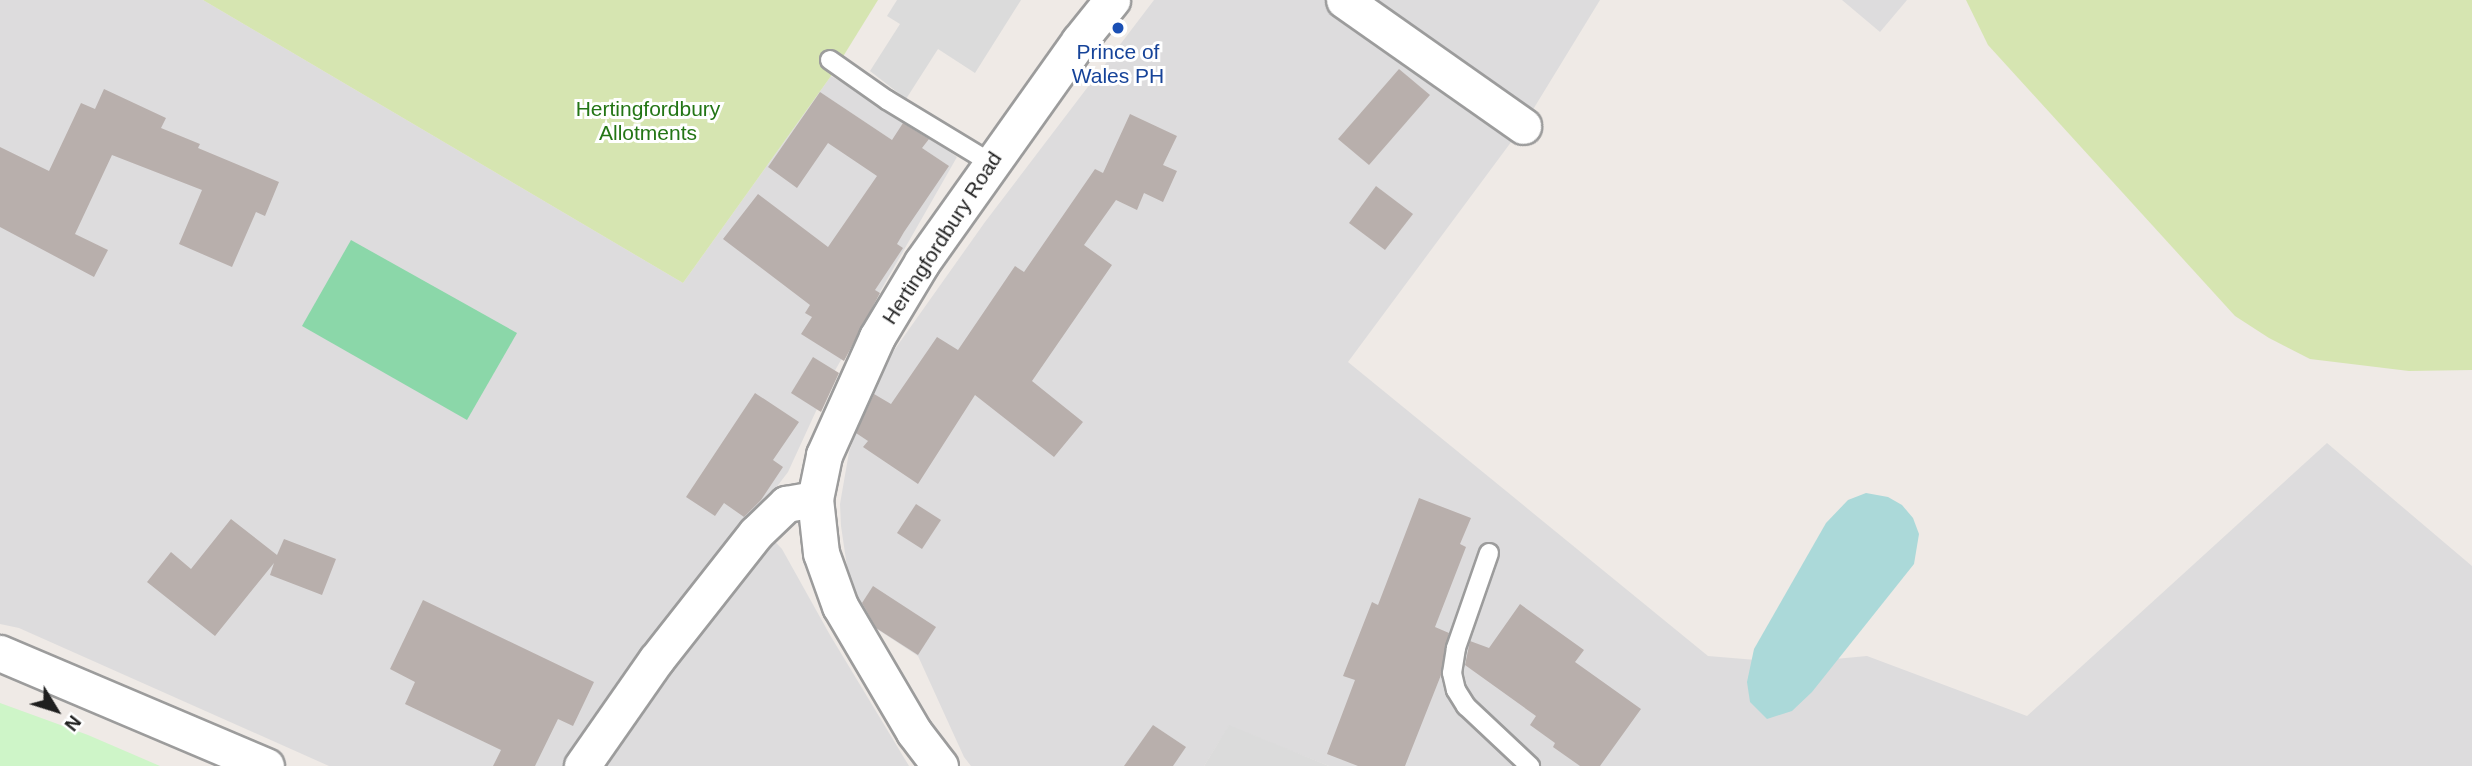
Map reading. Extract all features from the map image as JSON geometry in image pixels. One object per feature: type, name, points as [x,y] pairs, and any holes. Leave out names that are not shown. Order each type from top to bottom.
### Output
[{"type":"street","name":"Hertingfordbury Road","points":[[940,766],[914,732],[841,607],[821,553],[815,499],[824,455],[877,337],[922,262],[991,163],[1112,0]]},
{"type":"street","points":[[1344,0],[1523,126]]},
{"type":"street","points":[[582,766],[656,660],[757,533],[786,504],[815,499]]},
{"type":"street","points":[[0,653],[266,766]]},
{"type":"lane","points":[[830,60],[887,100],[991,163]]},
{"type":"lane","points":[[1489,553],[1456,648],[1452,673],[1456,690],[1466,706],[1530,766]]},
{"type":"shaded area","points":[[0,0],[203,0],[683,283],[831,76],[904,118],[957,157],[833,374],[788,472],[565,766],[329,766],[19,628],[0,624]]},
{"type":"shaded area","points":[[897,0],[1021,0],[975,73],[938,49],[906,99],[870,71],[900,24],[887,16]]},
{"type":"shaded area","points":[[1154,0],[1600,0],[1523,126],[1348,362],[1708,656],[1792,663],[1867,656],[2027,716],[2327,443],[2472,566],[2472,766],[1329,766],[1229,726],[1204,766],[971,766],[964,757],[918,656],[854,614],[840,504],[849,452],[867,403],[890,356],[985,222]]},
{"type":"shaded area","points":[[1842,0],[1907,0],[1880,32]]},
{"type":"shaded area","points":[[766,532],[782,549],[909,766],[599,766]]},
{"type":"shaded area","points":[[1229,725],[1329,766],[1204,766]]},
{"type":"green space","name":"Hertingfordbury Allotments","points":[[203,0],[878,0],[831,76],[683,283]]},
{"type":"green space","points":[[1966,0],[2472,0],[2472,370],[2409,371],[2310,359],[2269,338],[2235,316],[1988,45]]},
{"type":"green space","points":[[351,240],[517,333],[467,420],[302,326]]},
{"type":"green space","points":[[0,703],[88,735],[160,766],[0,766]]},
{"type":"water","points":[[1866,493],[1888,497],[1902,505],[1913,518],[1919,534],[1914,564],[1812,692],[1792,711],[1767,719],[1750,702],[1747,682],[1754,649],[1826,523],[1848,500]]},
{"type":"building","points":[[1399,69],[1430,95],[1369,165],[1338,139]]},
{"type":"building","points":[[104,89],[166,118],[161,128],[200,144],[198,148],[279,182],[265,216],[256,212],[232,267],[179,244],[202,190],[112,155],[75,234],[108,250],[94,277],[0,227],[0,147],[49,171],[81,103],[95,109]]},
{"type":"building","points":[[820,92],[892,140],[903,123],[929,139],[922,148],[949,166],[897,244],[903,248],[875,290],[880,293],[844,361],[801,334],[812,317],[805,313],[810,305],[723,239],[758,194],[828,247],[877,176],[828,143],[797,188],[768,167]]},
{"type":"building","points":[[1130,114],[1177,136],[1163,165],[1177,171],[1163,202],[1144,193],[1137,210],[1116,200],[1084,245],[1112,265],[1032,381],[1083,422],[1054,457],[975,395],[918,484],[863,447],[868,441],[856,433],[874,394],[891,404],[937,337],[958,350],[1015,266],[1024,272],[1095,169],[1103,173]]},
{"type":"building","points":[[1376,186],[1413,214],[1385,250],[1349,223]]},
{"type":"building","points":[[813,357],[839,373],[821,412],[791,393]]},
{"type":"building","points":[[755,393],[799,422],[773,460],[783,467],[761,500],[744,517],[724,503],[715,516],[686,497]]},
{"type":"building","points":[[1419,498],[1471,518],[1460,544],[1466,547],[1435,627],[1449,633],[1441,675],[1405,766],[1358,766],[1327,754],[1355,680],[1343,676],[1372,602],[1378,605]]},
{"type":"building","points":[[916,504],[941,520],[922,549],[897,533]]},
{"type":"building","points":[[231,519],[277,555],[284,539],[336,559],[322,595],[270,575],[274,563],[215,636],[147,582],[171,552],[191,569]]},
{"type":"building","points":[[873,586],[936,627],[918,655],[876,628],[862,603]]},
{"type":"building","points":[[423,600],[594,682],[573,726],[558,719],[535,766],[493,766],[501,750],[405,704],[415,682],[390,669]]},
{"type":"building","points":[[1520,604],[1584,650],[1575,662],[1641,709],[1600,766],[1580,766],[1553,747],[1555,743],[1530,725],[1536,716],[1465,665],[1470,641],[1489,648]]},
{"type":"building","points":[[1153,725],[1186,747],[1173,766],[1124,766]]},
{"type":"place","name":"Prince of Wales PH","points":[[1118,28]]}]
